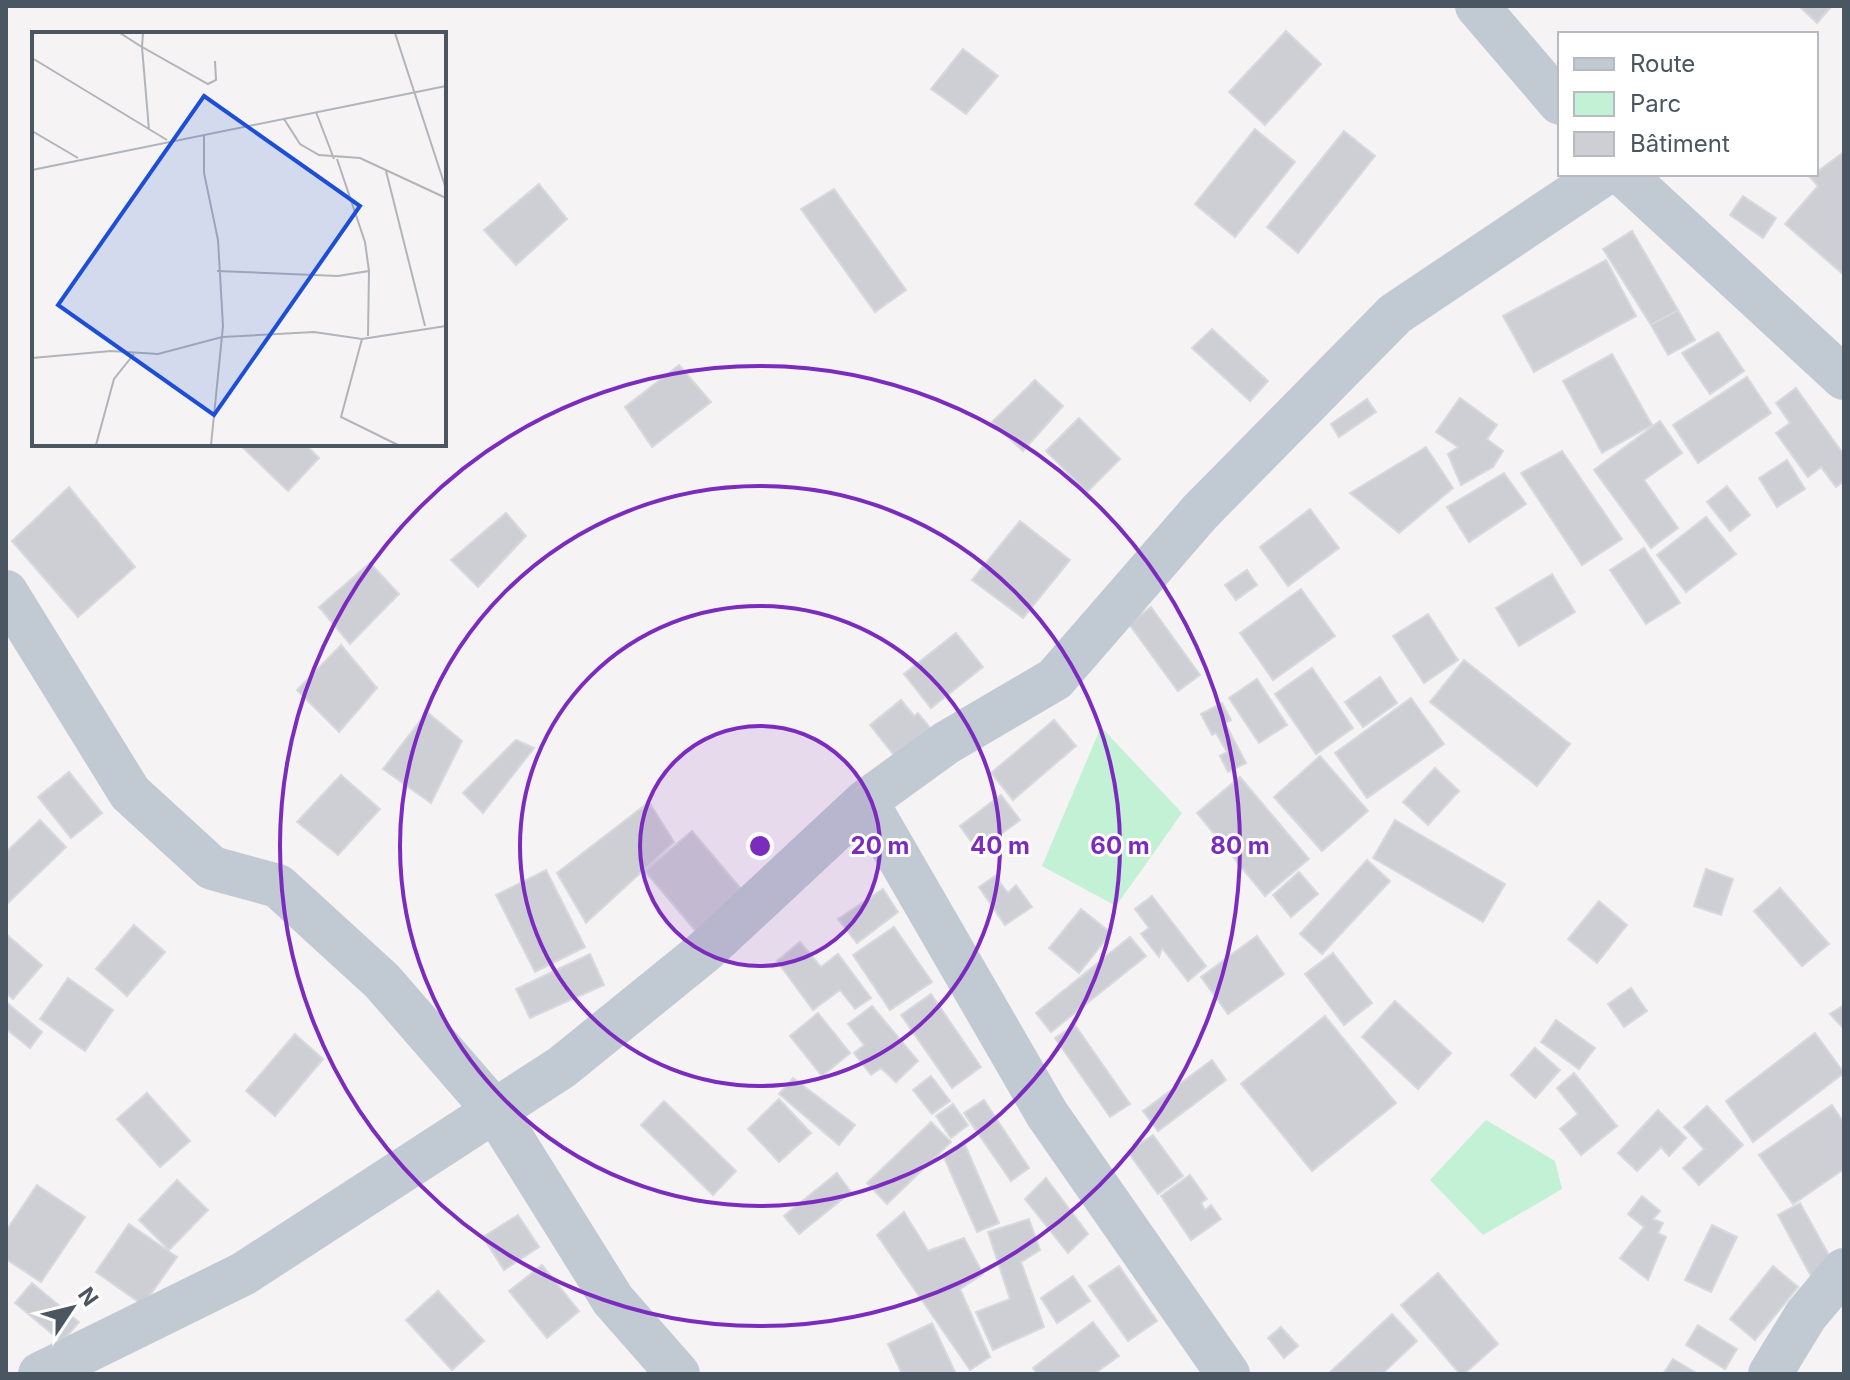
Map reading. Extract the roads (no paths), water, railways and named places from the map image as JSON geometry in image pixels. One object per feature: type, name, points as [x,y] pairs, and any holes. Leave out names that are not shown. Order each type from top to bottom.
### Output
[{"type":"street","points":[[1477,6],[1558,101]]},
{"type":"street","points":[[40,1374],[243,1274],[562,1067],[705,951],[866,801],[946,743],[1055,679],[1200,512],[1395,314],[1601,176]]},
{"type":"street","points":[[1625,176],[1844,378]]},
{"type":"street","points":[[6,592],[130,793],[212,868],[278,886],[382,981],[495,1111],[613,1300],[678,1374]]},
{"type":"street","points":[[6,643],[59,674]]},
{"type":"street","points":[[866,801],[1047,1114],[1228,1374]]},
{"type":"street","points":[[1770,1374],[1806,1315],[1844,1270]]}]
